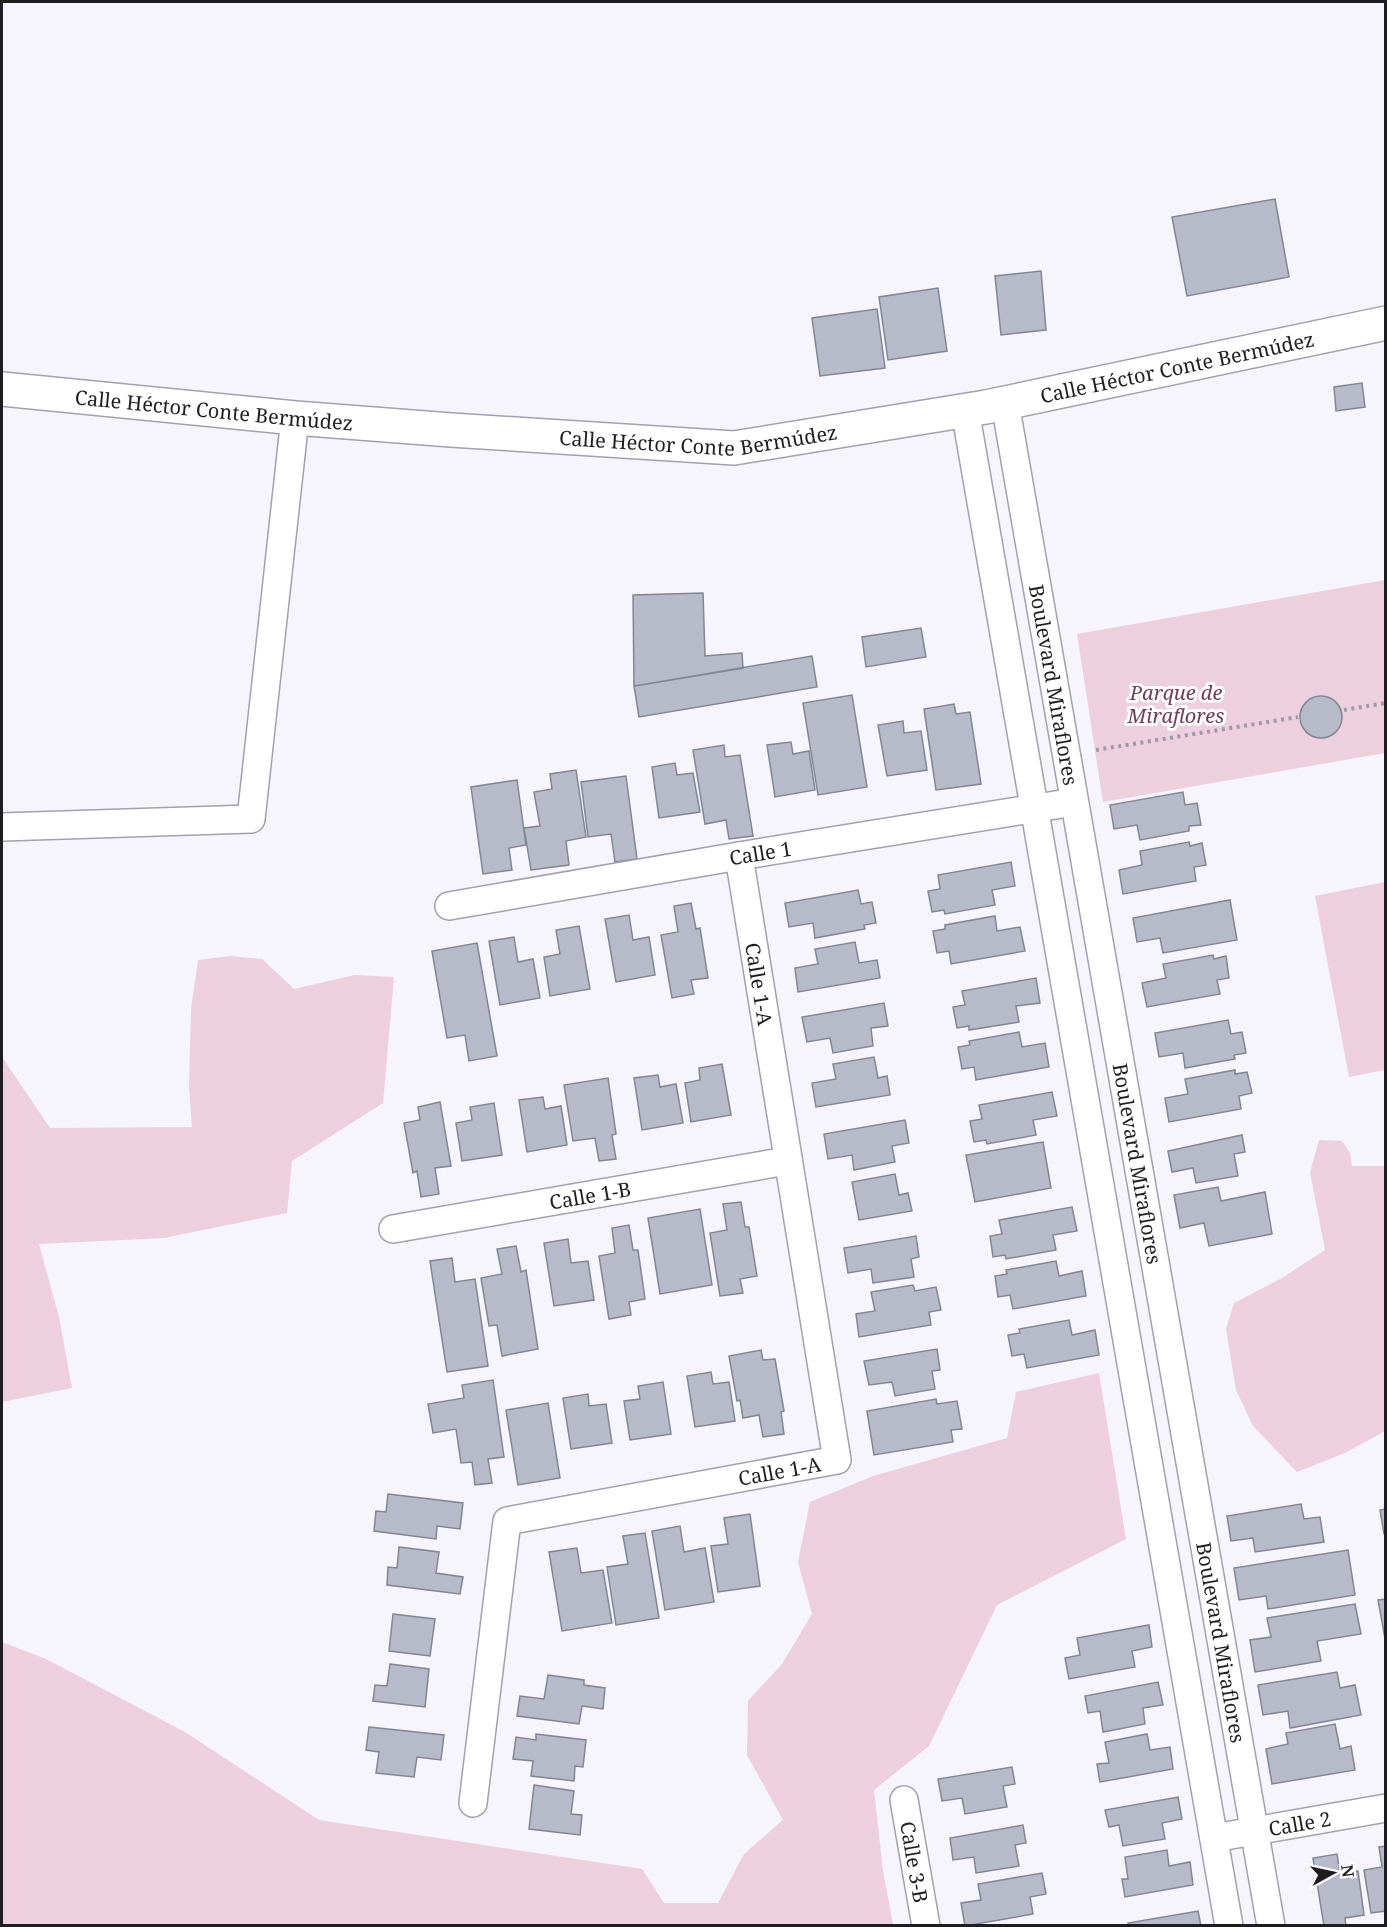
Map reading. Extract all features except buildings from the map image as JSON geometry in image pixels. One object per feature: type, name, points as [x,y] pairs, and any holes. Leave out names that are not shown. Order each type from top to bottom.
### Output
[{"type":"street","name":"Calle Héctor Conte Bermúdez","points":[[2,388],[295,418],[734,448],[964,410],[1386,323]]},
{"type":"street","name":"Boulevard Miraflores","points":[[1005,402],[1271,1926]]},
{"type":"street","points":[[964,410],[1229,1926]]},
{"type":"street","points":[[2,827],[251,819],[295,418]]},
{"type":"street","name":"Calle 1","points":[[449,906],[1074,802]]},
{"type":"street","name":"Calle 1-A","points":[[473,1803],[507,1521],[837,1460],[739,856]]},
{"type":"street","name":"Calle 1-B","points":[[393,1229],[787,1161]]},
{"type":"street","name":"Calle 3-B","points":[[904,1800],[926,1926]]},
{"type":"street","name":"Calle 2","points":[[1214,1838],[1386,1808]]},
{"type":"path","points":[[1344,710],[1386,703]]},
{"type":"path","points":[[1066,755],[1298,717]]},
{"type":"green space","name":"Parque de Miraflores","points":[[1385,580],[1385,753],[1103,802],[1077,634]]},
{"type":"green space","points":[[1385,882],[1385,1070],[1349,1077],[1315,896]]},
{"type":"green space","points":[[230,956],[262,959],[294,989],[355,975],[394,977],[383,1103],[292,1161],[287,1213],[164,1238],[39,1244],[59,1317],[72,1388],[2,1402],[2,1057],[50,1128],[192,1127],[189,1088],[191,1009],[198,960]]},
{"type":"green space","points":[[1319,1140],[1342,1141],[1350,1153],[1352,1166],[1385,1166],[1385,1431],[1345,1453],[1297,1472],[1253,1426],[1236,1390],[1226,1329],[1234,1303],[1282,1278],[1325,1250],[1310,1172]]},
{"type":"green space","points":[[1099,1373],[1126,1539],[997,1605],[929,1746],[874,1790],[883,1871],[893,1925],[2,1925],[2,1642],[46,1659],[185,1732],[319,1820],[642,1869],[664,1903],[718,1903],[744,1854],[783,1820],[747,1755],[748,1701],[782,1664],[812,1614],[798,1562],[810,1502],[873,1476],[1007,1438],[1016,1392]]}]
